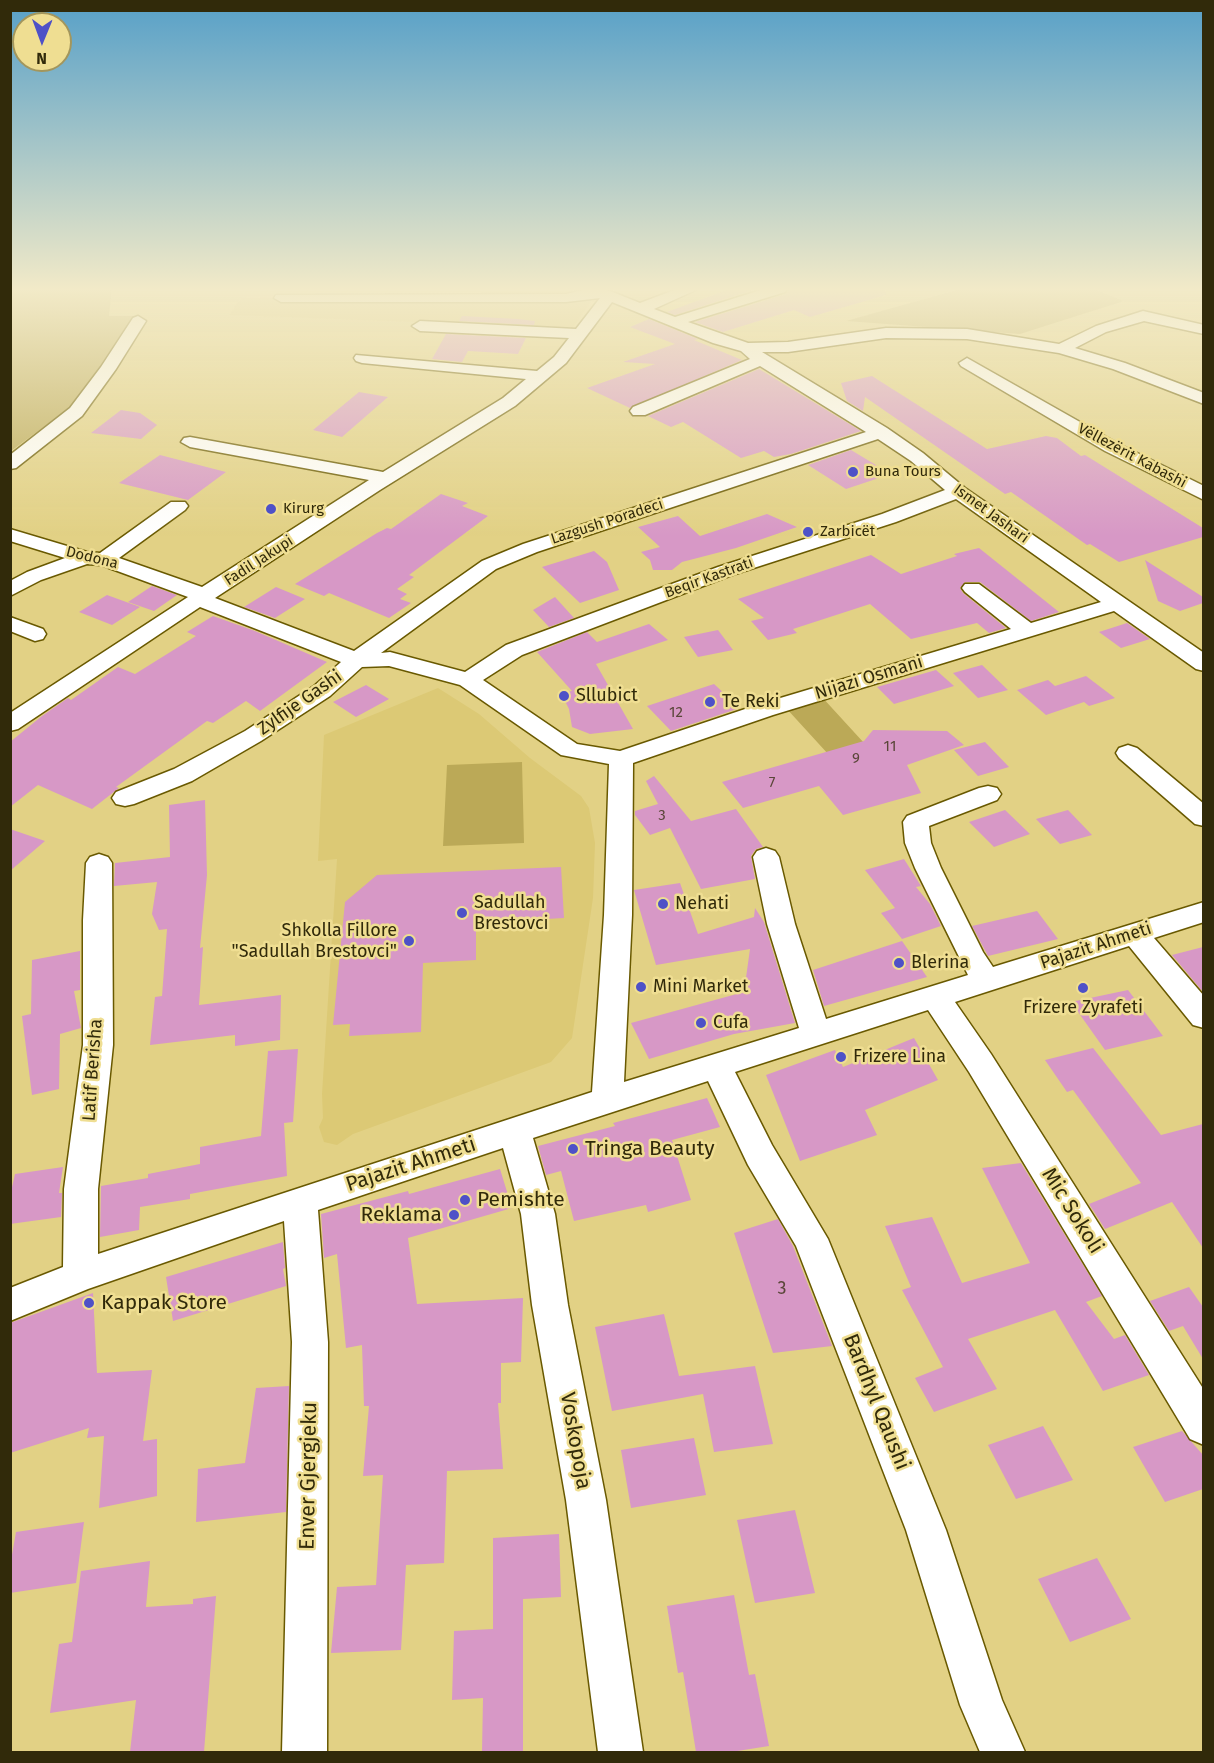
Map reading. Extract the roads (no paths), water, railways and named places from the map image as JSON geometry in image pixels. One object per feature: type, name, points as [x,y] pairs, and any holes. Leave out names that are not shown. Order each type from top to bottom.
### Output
[{"type":"street","points":[[10,464],[76,412],[106,371]]},
{"type":"street","points":[[494,371],[541,376]]},
{"type":"street","name":"Fadil Jakupi","points":[[10,724],[50,695],[509,402],[547,371]]},
{"type":"street","points":[[639,411],[719,371]]},
{"type":"street","name":"Ismet Jashari","points":[[782,371],[917,457],[958,492],[1203,664]]},
{"type":"street","name":"Vëllezërit Kabashi","points":[[981,371],[1111,447],[1203,494]]},
{"type":"street","points":[[1132,371],[1203,399]]},
{"type":"street","name":"Lazgush Poradeci","points":[[356,660],[489,564],[530,548],[825,453],[881,432]]},
{"type":"street","points":[[190,442],[387,478]]},
{"type":"street","name":"Beqir Kastrati","points":[[468,680],[514,650],[725,571],[889,518],[958,492]]},
{"type":"street","points":[[10,590],[34,576],[95,559],[178,506]]},
{"type":"street","name":"Dodona","points":[[10,535],[95,559],[204,598]]},
{"type":"street","points":[[972,588],[1029,631]]},
{"type":"street","name":"Zylfije Gashi","points":[[125,798],[183,775],[253,736],[322,691],[356,660],[204,598]]},
{"type":"street","name":"Nijazi Osmani","points":[[356,660],[390,659],[468,680],[570,750],[621,759],[765,710],[1119,603]]},
{"type":"street","points":[[10,622],[35,634]]},
{"type":"street","points":[[1128,753],[1203,818]]},
{"type":"street","points":[[607,1100],[618,915],[621,759]]},
{"type":"street","points":[[988,794],[916,822],[918,843],[928,868],[971,957],[988,982]]},
{"type":"street","points":[[766,857],[781,924],[816,1035]]},
{"type":"street","name":"Latif Berisha","points":[[81,1276],[81,1189],[98,1046],[99,863]]},
{"type":"street","name":"Pajazit Ahmeti","points":[[10,1305],[81,1276],[300,1201],[607,1100],[988,982],[1203,912]]},
{"type":"street","points":[[1134,933],[1203,1017]]},
{"type":"street","name":"Mic Sokoli","points":[[936,998],[1043,1164],[1203,1426]]},
{"type":"street","name":"Bardhyl Qaushi","points":[[716,1066],[760,1155],[811,1239],[927,1530],[982,1705],[1003,1752]]},
{"type":"street","name":"Voskopoja","points":[[515,1132],[538,1214],[550,1305],[586,1500],[621,1752]]},
{"type":"street","name":"Enver Gjergjeku","points":[[300,1201],[310,1342],[305,1752]]},
{"type":"place","name":"Buna Tours","points":[[853,472]]},
{"type":"place","name":"Kirurg","points":[[271,509]]},
{"type":"place","name":"Zarbicët","points":[[808,532]]},
{"type":"place","name":"Sllubict","points":[[564,696]]},
{"type":"place","name":"Te Reki","points":[[710,702]]},
{"type":"place","name":"Nehati","points":[[663,904]]},
{"type":"place","name":"Sadullah Brestovci","points":[[462,913]]},
{"type":"place","name":"Shkolla Fillore \"Sadullah Brestovci\"","points":[[409,941]]},
{"type":"place","name":"Blerina","points":[[899,963]]},
{"type":"place","name":"Mini Market","points":[[641,987]]},
{"type":"place","name":"Frizere Zyrafeti","points":[[1083,988]]},
{"type":"place","name":"Cufa","points":[[701,1023]]},
{"type":"place","name":"Frizere Lina","points":[[841,1057]]},
{"type":"place","name":"Tringa Beauty","points":[[573,1149]]},
{"type":"place","name":"Pemishte","points":[[465,1200]]},
{"type":"place","name":"Reklama","points":[[454,1215]]},
{"type":"place","name":"Kappak Store","points":[[89,1303]]}]
